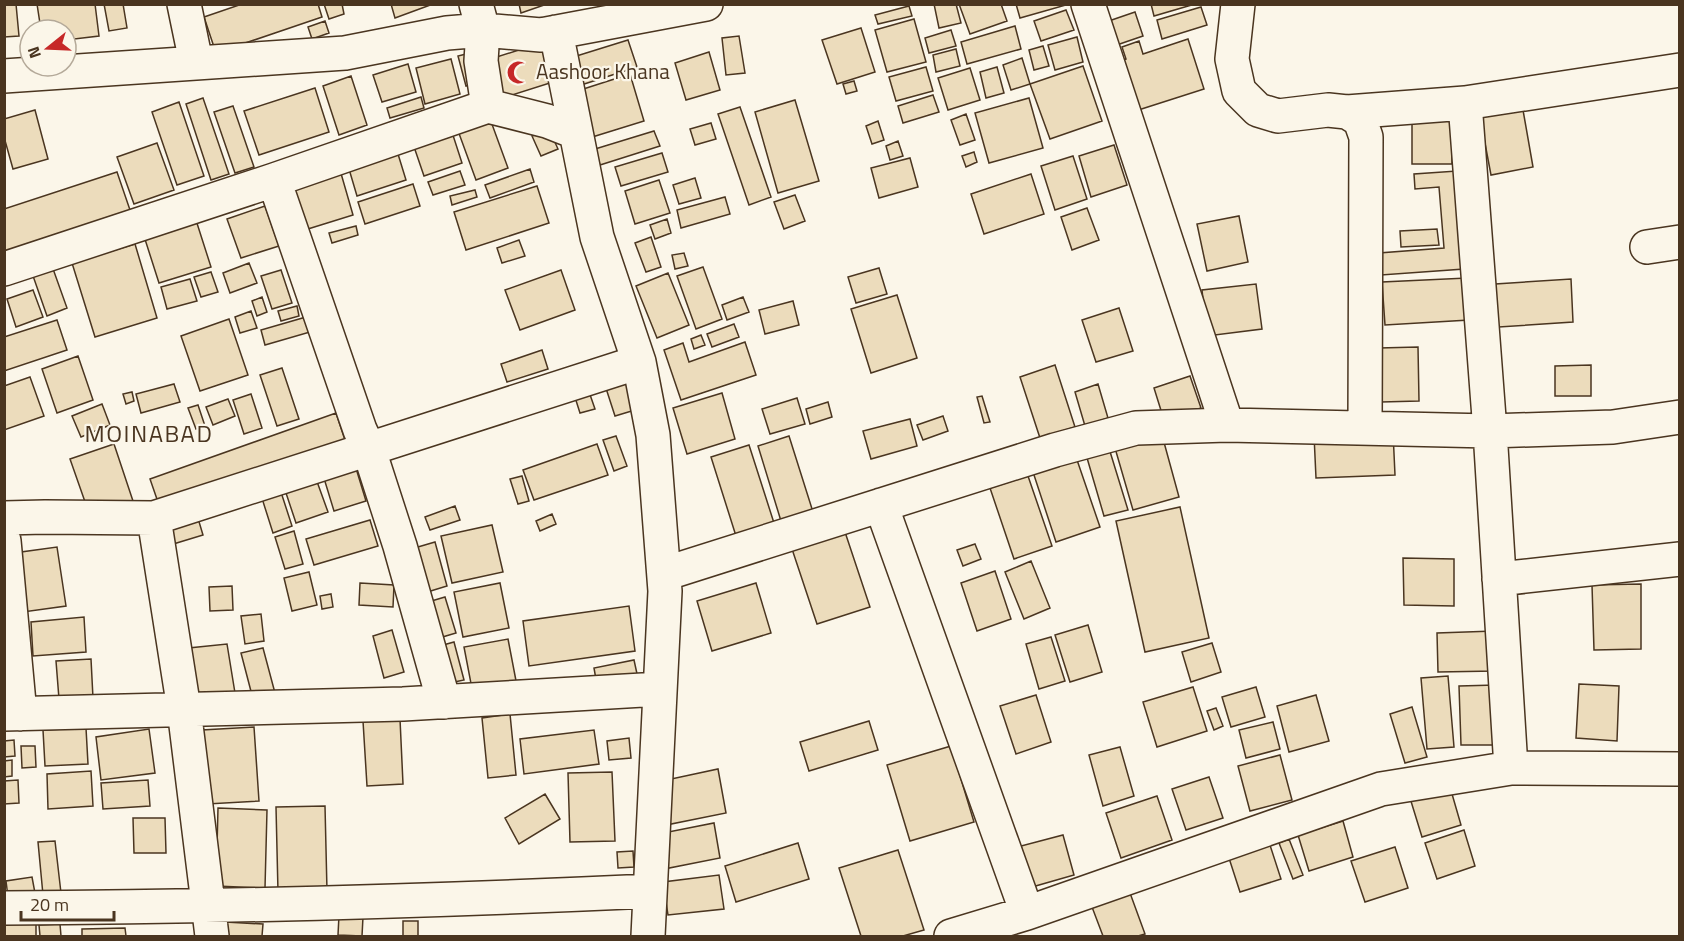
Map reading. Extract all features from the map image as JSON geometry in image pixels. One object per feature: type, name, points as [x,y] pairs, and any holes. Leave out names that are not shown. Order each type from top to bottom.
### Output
[{"type":"street","points":[[184,4],[196,62]]},
{"type":"street","points":[[4,76],[345,53],[447,33],[479,17],[541,34],[672,8],[706,4]]},
{"type":"street","points":[[1088,4],[1227,426]]},
{"type":"street","points":[[1238,4],[1232,59],[1239,91],[1258,110],[1278,116],[1328,110],[1347,112],[1465,103],[1680,70]]},
{"type":"street","points":[[479,17],[481,61],[488,106]]},
{"type":"street","points":[[556,32],[597,237],[639,362],[653,435],[665,591],[648,936]]},
{"type":"street","points":[[1465,103],[1490,431],[1511,768]]},
{"type":"street","points":[[4,269],[274,180],[488,106],[547,121],[575,132]]},
{"type":"street","points":[[1347,112],[1360,120],[1366,137],[1365,428]]},
{"type":"street","points":[[274,180],[360,430],[369,450],[400,546],[444,702]]},
{"type":"street","points":[[1647,247],[1680,242]]},
{"type":"street","points":[[4,518],[154,518],[639,362]]},
{"type":"street","points":[[664,574],[1055,450],[1136,428],[1227,426],[1490,431],[1613,427],[1680,417]]},
{"type":"street","points":[[881,505],[1027,913]]},
{"type":"street","points":[[154,518],[184,710],[210,922]]},
{"type":"street","points":[[4,541],[12,714],[444,702],[660,689]]},
{"type":"street","points":[[1499,579],[1680,559]]},
{"type":"street","points":[[963,934],[1381,789],[1511,768],[1680,769]]},
{"type":"street","points":[[4,908],[210,922],[432,901],[650,891]]},
{"type":"building","points":[[4,4],[16,4],[18,36],[4,37]]},
{"type":"building","points":[[37,4],[95,4],[99,36],[78,39],[78,18],[39,18]]},
{"type":"building","points":[[104,4],[123,4],[127,28],[109,31]]},
{"type":"building","points":[[242,4],[318,4],[322,17],[216,53],[204,17]]},
{"type":"building","points":[[324,4],[342,4],[344,14],[329,19]]},
{"type":"building","points":[[391,4],[433,4],[395,18]]},
{"type":"building","points":[[519,4],[547,4],[521,13]]},
{"type":"building","points":[[934,4],[956,4],[961,23],[939,28]]},
{"type":"building","points":[[959,4],[1001,4],[1007,21],[970,34]]},
{"type":"building","points":[[1016,4],[1066,4],[1066,5],[1020,18]]},
{"type":"building","points":[[1151,4],[1195,4],[1154,16]]},
{"type":"building","points":[[909,6],[912,16],[878,24],[875,15]]},
{"type":"building","points":[[1201,7],[1207,25],[1162,39],[1157,20]]},
{"type":"building","points":[[1066,10],[1074,30],[1041,41],[1034,21]]},
{"type":"building","points":[[1135,12],[1143,36],[1108,48],[1100,24]]},
{"type":"building","points":[[914,19],[926,62],[887,72],[875,30]]},
{"type":"building","points":[[325,21],[329,33],[312,39],[308,27]]},
{"type":"building","points":[[1015,26],[1021,49],[967,64],[961,42]]},
{"type":"building","points":[[861,28],[875,72],[837,84],[822,40]]},
{"type":"building","points":[[951,30],[956,46],[929,53],[925,38]]},
{"type":"building","points":[[739,36],[745,73],[726,75],[722,38]]},
{"type":"building","points":[[1077,37],[1083,62],[1055,70],[1048,45]]},
{"type":"building","points":[[1188,39],[1204,89],[1129,113],[1113,64],[1126,59],[1122,47],[1139,41],[1143,54]]},
{"type":"building","points":[[628,40],[637,67],[578,86],[570,58]]},
{"type":"building","name":"Aashoor Khana","points":[[541,43],[553,82],[496,100],[484,61]]},
{"type":"building","points":[[1043,46],[1049,66],[1034,70],[1029,50]]},
{"type":"building","points":[[956,49],[960,66],[936,72],[933,55]]},
{"type":"building","points":[[474,52],[482,82],[466,86],[458,56]]},
{"type":"building","points":[[709,52],[720,90],[686,100],[675,63]]},
{"type":"building","points":[[1022,58],[1030,84],[1011,90],[1003,65]]},
{"type":"building","points":[[451,59],[460,94],[425,104],[416,68]]},
{"type":"building","points":[[408,64],[416,92],[382,102],[373,75]]},
{"type":"building","points":[[1083,66],[1102,121],[1050,139],[1030,84]]},
{"type":"building","points":[[926,67],[933,91],[896,101],[889,77]]},
{"type":"building","points":[[997,67],[1004,93],[986,98],[980,72]]},
{"type":"building","points":[[970,68],[980,100],[948,110],[938,78]]},
{"type":"building","points":[[630,74],[644,121],[589,138],[574,92]]},
{"type":"building","points":[[351,76],[367,125],[339,135],[323,86]]},
{"type":"building","points":[[854,81],[857,91],[846,94],[843,84]]},
{"type":"building","points":[[315,88],[329,132],[259,155],[244,111]]},
{"type":"building","points":[[933,95],[939,112],[903,123],[898,106]]},
{"type":"building","points":[[421,97],[424,108],[390,118],[387,108]]},
{"type":"building","points":[[203,98],[229,174],[211,180],[186,104]]},
{"type":"building","points":[[1029,98],[1043,148],[989,163],[975,113]]},
{"type":"building","points":[[795,100],[819,181],[778,193],[755,112]]},
{"type":"building","points":[[179,102],[204,176],[177,185],[152,112]]},
{"type":"building","points":[[233,106],[254,167],[235,173],[214,112]]},
{"type":"building","points":[[740,107],[771,197],[749,205],[718,114]]},
{"type":"building","points":[[35,110],[48,159],[13,169],[4,137],[4,119]]},
{"type":"building","points":[[1523,110],[1533,167],[1491,175],[1480,117]]},
{"type":"building","points":[[966,114],[975,140],[960,145],[951,120]]},
{"type":"building","points":[[489,116],[508,168],[476,180],[457,128]]},
{"type":"building","points":[[1412,118],[1452,118],[1452,164],[1412,164]]},
{"type":"building","points":[[878,121],[884,140],[872,144],[866,126]]},
{"type":"building","points":[[711,123],[716,139],[695,145],[690,129]]},
{"type":"building","points":[[450,126],[462,163],[424,176],[411,138]]},
{"type":"building","points":[[549,129],[558,149],[541,156],[532,136]]},
{"type":"building","points":[[654,131],[660,146],[600,165],[595,149]]},
{"type":"building","points":[[898,141],[903,156],[890,160],[886,146]]},
{"type":"building","points":[[157,143],[174,190],[134,204],[117,157]]},
{"type":"building","points":[[1114,145],[1127,185],[1091,197],[1079,156]]},
{"type":"building","points":[[974,152],[977,162],[966,167],[962,156]]},
{"type":"building","points":[[662,153],[668,172],[621,186],[615,167]]},
{"type":"building","points":[[398,154],[406,180],[357,196],[349,169]]},
{"type":"building","points":[[1073,156],[1087,199],[1055,210],[1041,166]]},
{"type":"building","points":[[910,158],[918,187],[879,198],[871,168]]},
{"type":"building","points":[[338,163],[353,215],[295,233],[279,181]]},
{"type":"building","points":[[530,169],[534,182],[490,198],[485,185]]},
{"type":"building","points":[[460,171],[465,185],[433,195],[428,182]]},
{"type":"building","points":[[1457,171],[1464,269],[1381,275],[1379,253],[1444,248],[1439,187],[1415,189],[1414,174]]},
{"type":"building","points":[[117,172],[130,210],[4,252],[4,209]]},
{"type":"building","points":[[1031,174],[1044,214],[984,234],[971,194]]},
{"type":"building","points":[[695,178],[701,198],[679,204],[673,185]]},
{"type":"building","points":[[659,180],[670,213],[635,224],[625,191]]},
{"type":"building","points":[[413,184],[420,206],[365,224],[358,202]]},
{"type":"building","points":[[537,186],[549,223],[466,250],[454,212]]},
{"type":"building","points":[[475,190],[477,197],[452,205],[450,196]]},
{"type":"building","points":[[795,195],[805,221],[784,229],[774,202]]},
{"type":"building","points":[[725,197],[730,214],[681,228],[677,210]]},
{"type":"building","points":[[265,206],[279,246],[241,258],[227,219]]},
{"type":"building","points":[[1087,208],[1099,240],[1072,250],[1061,217]]},
{"type":"building","points":[[1239,216],[1248,262],[1207,271],[1197,224]]},
{"type":"building","points":[[195,217],[211,267],[159,283],[143,233]]},
{"type":"building","points":[[667,219],[671,233],[655,239],[650,225]]},
{"type":"building","points":[[356,226],[358,235],[332,243],[329,233]]},
{"type":"building","points":[[1437,229],[1439,245],[1401,247],[1400,231]]},
{"type":"building","points":[[651,237],[661,267],[646,272],[635,243]]},
{"type":"building","points":[[519,240],[525,256],[502,263],[497,248]]},
{"type":"building","points":[[135,244],[157,318],[95,337],[72,263]]},
{"type":"building","points":[[684,253],[688,266],[675,269],[672,255]]},
{"type":"building","points":[[249,263],[257,283],[230,293],[223,273]]},
{"type":"building","points":[[52,266],[67,308],[47,316],[32,273]]},
{"type":"building","points":[[703,267],[722,319],[696,329],[677,276]]},
{"type":"building","points":[[879,268],[887,294],[856,303],[848,277]]},
{"type":"building","points":[[281,270],[292,303],[272,309],[261,276]]},
{"type":"building","points":[[561,270],[575,310],[520,330],[505,290]]},
{"type":"building","points":[[211,272],[218,292],[201,297],[194,277]]},
{"type":"building","points":[[668,273],[689,325],[657,338],[636,286]]},
{"type":"building","points":[[1467,278],[1469,320],[1385,325],[1382,282]]},
{"type":"building","points":[[190,279],[197,301],[167,309],[161,287]]},
{"type":"building","points":[[1571,279],[1573,322],[1483,328],[1480,285]]},
{"type":"building","points":[[1256,284],[1262,329],[1207,336],[1202,290]]},
{"type":"building","points":[[33,290],[43,317],[16,327],[7,299]]},
{"type":"building","points":[[897,295],[917,358],[871,373],[851,309]]},
{"type":"building","points":[[262,297],[267,312],[257,316],[252,301]]},
{"type":"building","points":[[743,297],[749,312],[727,320],[722,305]]},
{"type":"building","points":[[793,301],[799,325],[765,334],[759,310]]},
{"type":"building","points":[[297,306],[299,316],[281,321],[278,311]]},
{"type":"building","points":[[1119,308],[1133,351],[1096,362],[1082,320]]},
{"type":"building","points":[[251,311],[257,328],[240,333],[235,317]]},
{"type":"building","points":[[306,317],[310,332],[265,345],[261,330]]},
{"type":"building","points":[[229,319],[248,375],[200,391],[181,336]]},
{"type":"building","points":[[57,320],[67,350],[4,371],[4,337]]},
{"type":"building","points":[[734,324],[739,337],[712,347],[707,334]]},
{"type":"building","points":[[701,335],[705,345],[694,349],[691,339]]},
{"type":"building","points":[[745,342],[756,375],[681,400],[664,350],[683,343],[689,362]]},
{"type":"building","points":[[1418,347],[1419,401],[1381,402],[1379,348]]},
{"type":"building","points":[[542,350],[548,369],[507,382],[501,364]]},
{"type":"building","points":[[78,356],[93,400],[57,413],[42,369]]},
{"type":"building","points":[[1055,365],[1075,427],[1040,438],[1020,377]]},
{"type":"building","points":[[1591,365],[1591,396],[1555,396],[1555,366]]},
{"type":"building","points":[[282,368],[299,419],[277,426],[260,375]]},
{"type":"building","points":[[623,373],[635,410],[615,416],[603,379]]},
{"type":"building","points":[[1190,376],[1201,408],[1164,420],[1154,388]]},
{"type":"building","points":[[30,377],[44,416],[4,430],[4,386]]},
{"type":"building","points":[[174,384],[180,402],[141,413],[136,394]]},
{"type":"building","points":[[1098,384],[1108,418],[1085,426],[1075,392]]},
{"type":"building","points":[[587,386],[595,409],[580,413],[573,391]]},
{"type":"building","points":[[132,392],[134,401],[126,404],[123,394]]},
{"type":"building","points":[[722,393],[735,439],[687,454],[673,408]]},
{"type":"building","points":[[251,394],[262,428],[244,434],[233,400]]},
{"type":"building","points":[[982,396],[990,422],[984,423],[977,397]]},
{"type":"building","points":[[797,398],[805,424],[770,434],[762,409]]},
{"type":"building","points":[[228,399],[235,416],[213,425],[206,407]]},
{"type":"building","points":[[828,402],[832,417],[810,424],[806,409]]},
{"type":"building","points":[[102,404],[110,425],[81,437],[72,416]]},
{"type":"building","points":[[198,405],[205,426],[196,429],[188,408]]},
{"type":"building","points":[[336,413],[345,440],[159,505],[150,479]]},
{"type":"building","points":[[943,416],[948,431],[923,440],[917,425]]},
{"type":"building","points":[[910,419],[917,446],[871,459],[863,431]]},
{"type":"building","points":[[1393,432],[1395,475],[1316,478],[1314,435]]},
{"type":"building","points":[[1162,435],[1179,497],[1133,510],[1115,448]]},
{"type":"building","points":[[616,436],[627,466],[614,471],[603,440]]},
{"type":"building","points":[[789,436],[813,512],[781,521],[758,446]]},
{"type":"building","points":[[114,444],[133,501],[90,516],[70,459]]},
{"type":"building","points":[[597,444],[608,475],[534,500],[523,470]]},
{"type":"building","points":[[749,445],[774,523],[736,536],[711,457]]},
{"type":"building","points":[[1108,445],[1128,510],[1104,516],[1085,451]]},
{"type":"building","points":[[1076,457],[1100,527],[1056,542],[1033,472]]},
{"type":"building","points":[[355,465],[366,501],[334,511],[323,475]]},
{"type":"building","points":[[315,476],[328,512],[296,523],[284,487]]},
{"type":"building","points":[[522,476],[529,501],[518,504],[510,479]]},
{"type":"building","points":[[1028,476],[1052,546],[1014,559],[990,488]]},
{"type":"building","points":[[279,486],[292,526],[273,533],[260,492]]},
{"type":"building","points":[[455,506],[460,520],[430,530],[425,517]]},
{"type":"building","points":[[1180,507],[1209,638],[1145,652],[1116,521]]},
{"type":"building","points":[[552,514],[556,524],[540,531],[536,521]]},
{"type":"building","points":[[197,515],[203,535],[170,545],[164,525]]},
{"type":"building","points":[[370,520],[378,546],[314,565],[306,539]]},
{"type":"building","points":[[492,525],[503,572],[452,583],[441,536]]},
{"type":"building","points":[[294,531],[303,564],[285,569],[275,537]]},
{"type":"building","points":[[845,532],[870,607],[817,624],[792,549]]},
{"type":"building","points":[[435,542],[447,586],[424,593],[411,549]]},
{"type":"building","points":[[975,544],[981,559],[963,566],[957,550]]},
{"type":"building","points":[[57,547],[66,606],[23,612],[14,553]]},
{"type":"building","points":[[1403,558],[1454,559],[1454,606],[1404,605]]},
{"type":"building","points":[[1031,561],[1050,608],[1024,619],[1005,572]]},
{"type":"building","points":[[995,571],[1011,619],[977,631],[961,583]]},
{"type":"building","points":[[309,572],[317,605],[292,611],[284,578]]},
{"type":"building","points":[[360,583],[394,585],[393,607],[359,605]]},
{"type":"building","points":[[500,583],[509,628],[463,637],[454,592]]},
{"type":"building","points":[[756,583],[771,633],[712,651],[697,601]]},
{"type":"building","points":[[1641,584],[1641,649],[1594,650],[1592,585]]},
{"type":"building","points":[[232,586],[233,610],[210,611],[209,587]]},
{"type":"building","points":[[331,594],[333,607],[322,609],[320,596]]},
{"type":"building","points":[[445,597],[456,633],[439,638],[428,602]]},
{"type":"building","points":[[629,606],[635,651],[529,666],[523,621]]},
{"type":"building","points":[[261,614],[264,641],[245,644],[241,616]]},
{"type":"building","points":[[84,617],[86,652],[33,656],[31,622]]},
{"type":"building","points":[[1088,625],[1102,672],[1070,682],[1055,635]]},
{"type":"building","points":[[392,630],[404,672],[384,678],[373,636]]},
{"type":"building","points":[[1494,631],[1495,671],[1438,672],[1437,633]]},
{"type":"building","points":[[1051,637],[1065,681],[1039,689],[1026,644]]},
{"type":"building","points":[[508,639],[517,686],[473,694],[464,647]]},
{"type":"building","points":[[454,642],[464,680],[445,684],[436,647]]},
{"type":"building","points":[[1212,643],[1221,672],[1191,682],[1182,652]]},
{"type":"building","points":[[227,644],[235,693],[185,698],[179,649]]},
{"type":"building","points":[[263,648],[275,693],[253,699],[241,653]]},
{"type":"building","points":[[91,659],[93,698],[59,699],[56,661]]},
{"type":"building","points":[[634,660],[639,683],[598,691],[594,668]]},
{"type":"building","points":[[1448,676],[1454,747],[1427,749],[1421,678]]},
{"type":"building","points":[[1579,684],[1619,686],[1617,741],[1576,738]]},
{"type":"building","points":[[1496,685],[1498,745],[1461,745],[1459,686]]},
{"type":"building","points":[[1193,687],[1207,731],[1157,747],[1143,702]]},
{"type":"building","points":[[1256,687],[1265,717],[1231,727],[1222,697]]},
{"type":"building","points":[[1036,695],[1051,742],[1016,754],[1000,706]]},
{"type":"building","points":[[1316,695],[1329,741],[1289,752],[1277,706]]},
{"type":"building","points":[[1412,707],[1427,757],[1405,763],[1390,714]]},
{"type":"building","points":[[1216,708],[1223,726],[1214,730],[1207,711]]},
{"type":"building","points":[[510,714],[516,775],[488,778],[482,718]]},
{"type":"building","points":[[400,719],[403,784],[367,786],[363,721]]},
{"type":"building","points":[[869,721],[878,750],[809,771],[800,742]]},
{"type":"building","points":[[1273,722],[1280,749],[1246,758],[1239,730]]},
{"type":"building","points":[[254,727],[259,801],[207,804],[202,730]]},
{"type":"building","points":[[86,728],[88,764],[45,766],[43,730]]},
{"type":"building","points":[[149,729],[155,773],[101,780],[96,737]]},
{"type":"building","points":[[594,730],[599,764],[524,774],[520,739]]},
{"type":"building","points":[[629,738],[631,758],[609,760],[607,741]]},
{"type":"building","points":[[14,740],[15,756],[4,757],[4,741]]},
{"type":"building","points":[[21,746],[35,746],[36,767],[22,768]]},
{"type":"building","points":[[951,746],[974,822],[910,841],[887,765]]},
{"type":"building","points":[[1120,747],[1134,796],[1103,806],[1089,755]]},
{"type":"building","points":[[1280,755],[1292,800],[1250,811],[1238,766]]},
{"type":"building","points":[[12,760],[12,776],[4,777],[4,761]]},
{"type":"building","points":[[718,769],[726,813],[666,825],[657,782]]},
{"type":"building","points":[[91,771],[93,806],[48,809],[47,774]]},
{"type":"building","points":[[612,772],[615,841],[570,842],[568,773]]},
{"type":"building","points":[[1209,777],[1223,818],[1186,830],[1172,789]]},
{"type":"building","points":[[18,780],[19,803],[4,804],[4,781]]},
{"type":"building","points":[[148,780],[150,806],[103,809],[101,783]]},
{"type":"building","points":[[1450,787],[1461,825],[1422,837],[1410,798]]},
{"type":"building","points":[[545,794],[560,819],[519,844],[505,818]]},
{"type":"building","points":[[1157,796],[1172,840],[1121,858],[1106,813]]},
{"type":"building","points":[[325,806],[327,891],[278,892],[276,807]]},
{"type":"building","points":[[218,808],[267,810],[265,888],[216,886]]},
{"type":"building","points":[[133,818],[165,818],[166,853],[134,853]]},
{"type":"building","points":[[1343,821],[1353,857],[1309,871],[1298,835]]},
{"type":"building","points":[[714,823],[720,858],[664,869],[658,834]]},
{"type":"building","points":[[1464,830],[1475,866],[1437,879],[1425,843]]},
{"type":"building","points":[[1063,835],[1074,875],[1032,887],[1021,846]]},
{"type":"building","points":[[1289,839],[1303,875],[1293,879],[1279,843]]},
{"type":"building","points":[[55,841],[61,893],[43,895],[38,842]]},
{"type":"building","points":[[1269,842],[1281,879],[1240,892],[1228,855]]},
{"type":"building","points":[[798,843],[809,879],[736,902],[725,866]]},
{"type":"building","points":[[1395,847],[1408,888],[1365,902],[1351,861]]},
{"type":"building","points":[[898,850],[924,930],[903,936],[861,936],[839,868]]},
{"type":"building","points":[[633,851],[634,867],[618,868],[617,852]]},
{"type":"building","points":[[719,875],[724,909],[668,915],[663,882]]},
{"type":"building","points":[[32,877],[35,893],[8,897],[6,881]]},
{"type":"building","points":[[1130,893],[1145,934],[1103,936],[1092,907]]},
{"type":"building","points":[[339,915],[363,917],[362,936],[338,935]]},
{"type":"building","points":[[4,921],[36,921],[36,936],[4,936]]},
{"type":"building","points":[[403,921],[418,921],[418,936],[403,936]]},
{"type":"building","points":[[225,922],[263,924],[262,936],[225,936]]},
{"type":"building","points":[[60,924],[61,936],[40,936],[39,925]]},
{"type":"building","points":[[125,928],[126,936],[82,936],[82,929]]},
{"type":"place","name":"Aashoor Khana","points":[[518,72]]},
{"type":"district","name":"MOINABAD","points":[[149,434]]}]
